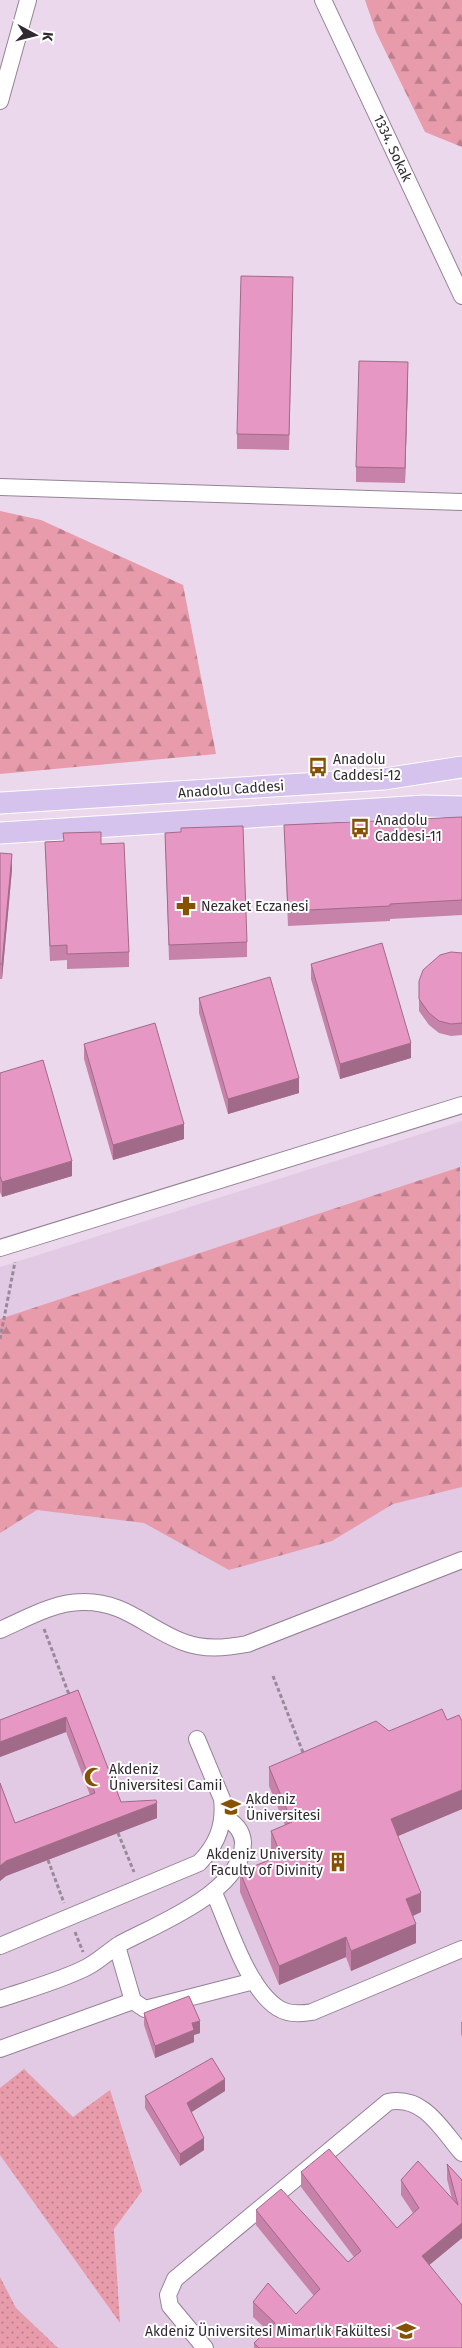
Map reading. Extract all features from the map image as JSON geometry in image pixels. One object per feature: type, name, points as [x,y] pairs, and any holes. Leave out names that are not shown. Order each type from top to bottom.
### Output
[{"type":"main road","name":"Anadolu Caddesi","points":[[0,803],[384,779],[462,768]]},
{"type":"main road","points":[[0,833],[424,806],[462,806]]},
{"type":"street","points":[[0,101],[28,0]]},
{"type":"street","name":"1334. Sokak","points":[[323,0],[462,296]]},
{"type":"street","points":[[0,487],[462,502]]},
{"type":"street","points":[[0,1248],[462,1105]]},
{"type":"street","points":[[0,1630],[63,1604],[98,1602],[124,1610],[184,1642],[200,1647],[233,1647],[247,1644],[462,1560]]},
{"type":"street","points":[[0,1946],[199,1863],[213,1847],[223,1817],[222,1799],[197,1739]]},
{"type":"street","points":[[0,1999],[89,1967],[117,1946],[214,1893],[234,1872],[243,1845],[240,1831],[230,1820],[223,1817]]},
{"type":"street","points":[[214,1893],[254,1981],[271,2002],[279,2009],[288,2012],[304,2014],[462,1948]]},
{"type":"street","points":[[117,1946],[133,2001],[146,2008],[254,1981]]},
{"type":"street","points":[[0,2049],[133,2001]]},
{"type":"street","points":[[205,2348],[170,2306],[168,2295],[175,2279],[388,2102],[399,2100],[418,2104],[462,2153]]},
{"type":"path","points":[[0,1339],[14,1262]]},
{"type":"path","points":[[38,1614],[74,1706]]},
{"type":"path","points":[[273,1676],[306,1759]]},
{"type":"path","points":[[118,1833],[140,1888]]},
{"type":"shaded area","name":"Akdeniz Üniversitesi","points":[[462,1121],[462,2348],[0,2348],[0,1267]]},
{"type":"green space","points":[[365,0],[462,0],[462,147],[425,132],[376,32]]},
{"type":"green space","points":[[0,511],[41,520],[183,585],[216,754],[0,774]]},
{"type":"green space","points":[[460,1167],[462,1487],[393,1504],[332,1541],[229,1570],[144,1523],[37,1510],[0,1533],[0,1319]]},
{"type":"green space","points":[[24,2069],[73,2117],[110,2090],[142,2191],[114,2229],[120,2323],[0,2155],[0,2088]]},
{"type":"green space","points":[[0,2277],[16,2308],[58,2348],[0,2348]]},
{"type":"building","points":[[241,276],[293,277],[289,435],[237,434]]},
{"type":"building","points":[[359,361],[408,362],[405,468],[356,467]]},
{"type":"building","points":[[462,817],[462,900],[288,911],[284,825]]},
{"type":"building","points":[[243,826],[247,942],[169,945],[165,833],[181,832],[181,828]]},
{"type":"building","points":[[101,832],[101,844],[124,843],[129,952],[67,954],[67,945],[50,946],[45,842],[64,841],[63,833]]},
{"type":"building","points":[[0,853],[12,854],[2,964],[0,964]]},
{"type":"building","points":[[382,943],[411,1043],[340,1064],[311,964]]},
{"type":"building","points":[[451,952],[462,953],[462,1023],[451,1024],[439,1021],[429,1013],[419,999],[419,981],[423,970],[440,955]]},
{"type":"building","points":[[270,977],[299,1078],[228,1099],[199,998]]},
{"type":"building","points":[[155,1023],[184,1124],[113,1145],[84,1044]]},
{"type":"building","points":[[43,1060],[72,1161],[2,1182],[0,1176],[0,1073]]},
{"type":"building","points":[[78,1690],[121,1802],[156,1800],[157,1803],[6,1861],[0,1866],[0,1783],[15,1823],[95,1793],[66,1717],[0,1742],[0,1720]]},
{"type":"building","name":"Akdeniz University Faculty of Divinity","points":[[442,1709],[447,1720],[459,1715],[462,1721],[462,1790],[391,1819],[421,1893],[406,1899],[416,1924],[351,1951],[346,1937],[279,1966],[240,1872],[281,1855],[271,1831],[292,1822],[269,1767],[376,1721],[389,1731]]},
{"type":"building","points":[[189,1996],[200,2021],[192,2023],[194,2030],[155,2046],[144,2013]]},
{"type":"building","points":[[212,2058],[225,2079],[187,2103],[204,2138],[180,2154],[145,2096]]},
{"type":"building","points":[[329,2149],[397,2228],[419,2208],[401,2180],[418,2161],[458,2205],[447,2164],[462,2180],[462,2223],[422,2256],[462,2305],[462,2348],[259,2348],[254,2343],[275,2323],[253,2302],[268,2283],[296,2314],[320,2289],[256,2210],[281,2189],[348,2262],[361,2251],[301,2172]]},
{"type":"place","name":"Anadolu Caddesi-12","points":[[318,767]]},
{"type":"place","name":"Anadolu Caddesi-11","points":[[360,828]]},
{"type":"place","name":"Nezaket Eczanesi","points":[[186,906]]},
{"type":"place","name":"Akdeniz Üniversitesi Camii","points":[[94,1777]]},
{"type":"place","name":"Akdeniz Üniversitesi","points":[[231,1807]]},
{"type":"place","name":"Akdeniz University Faculty of Divinity","points":[[338,1862]]},
{"type":"place","name":"Akdeniz Üniversitesi Mimarlık Fakültesi","points":[[406,2331]]}]
